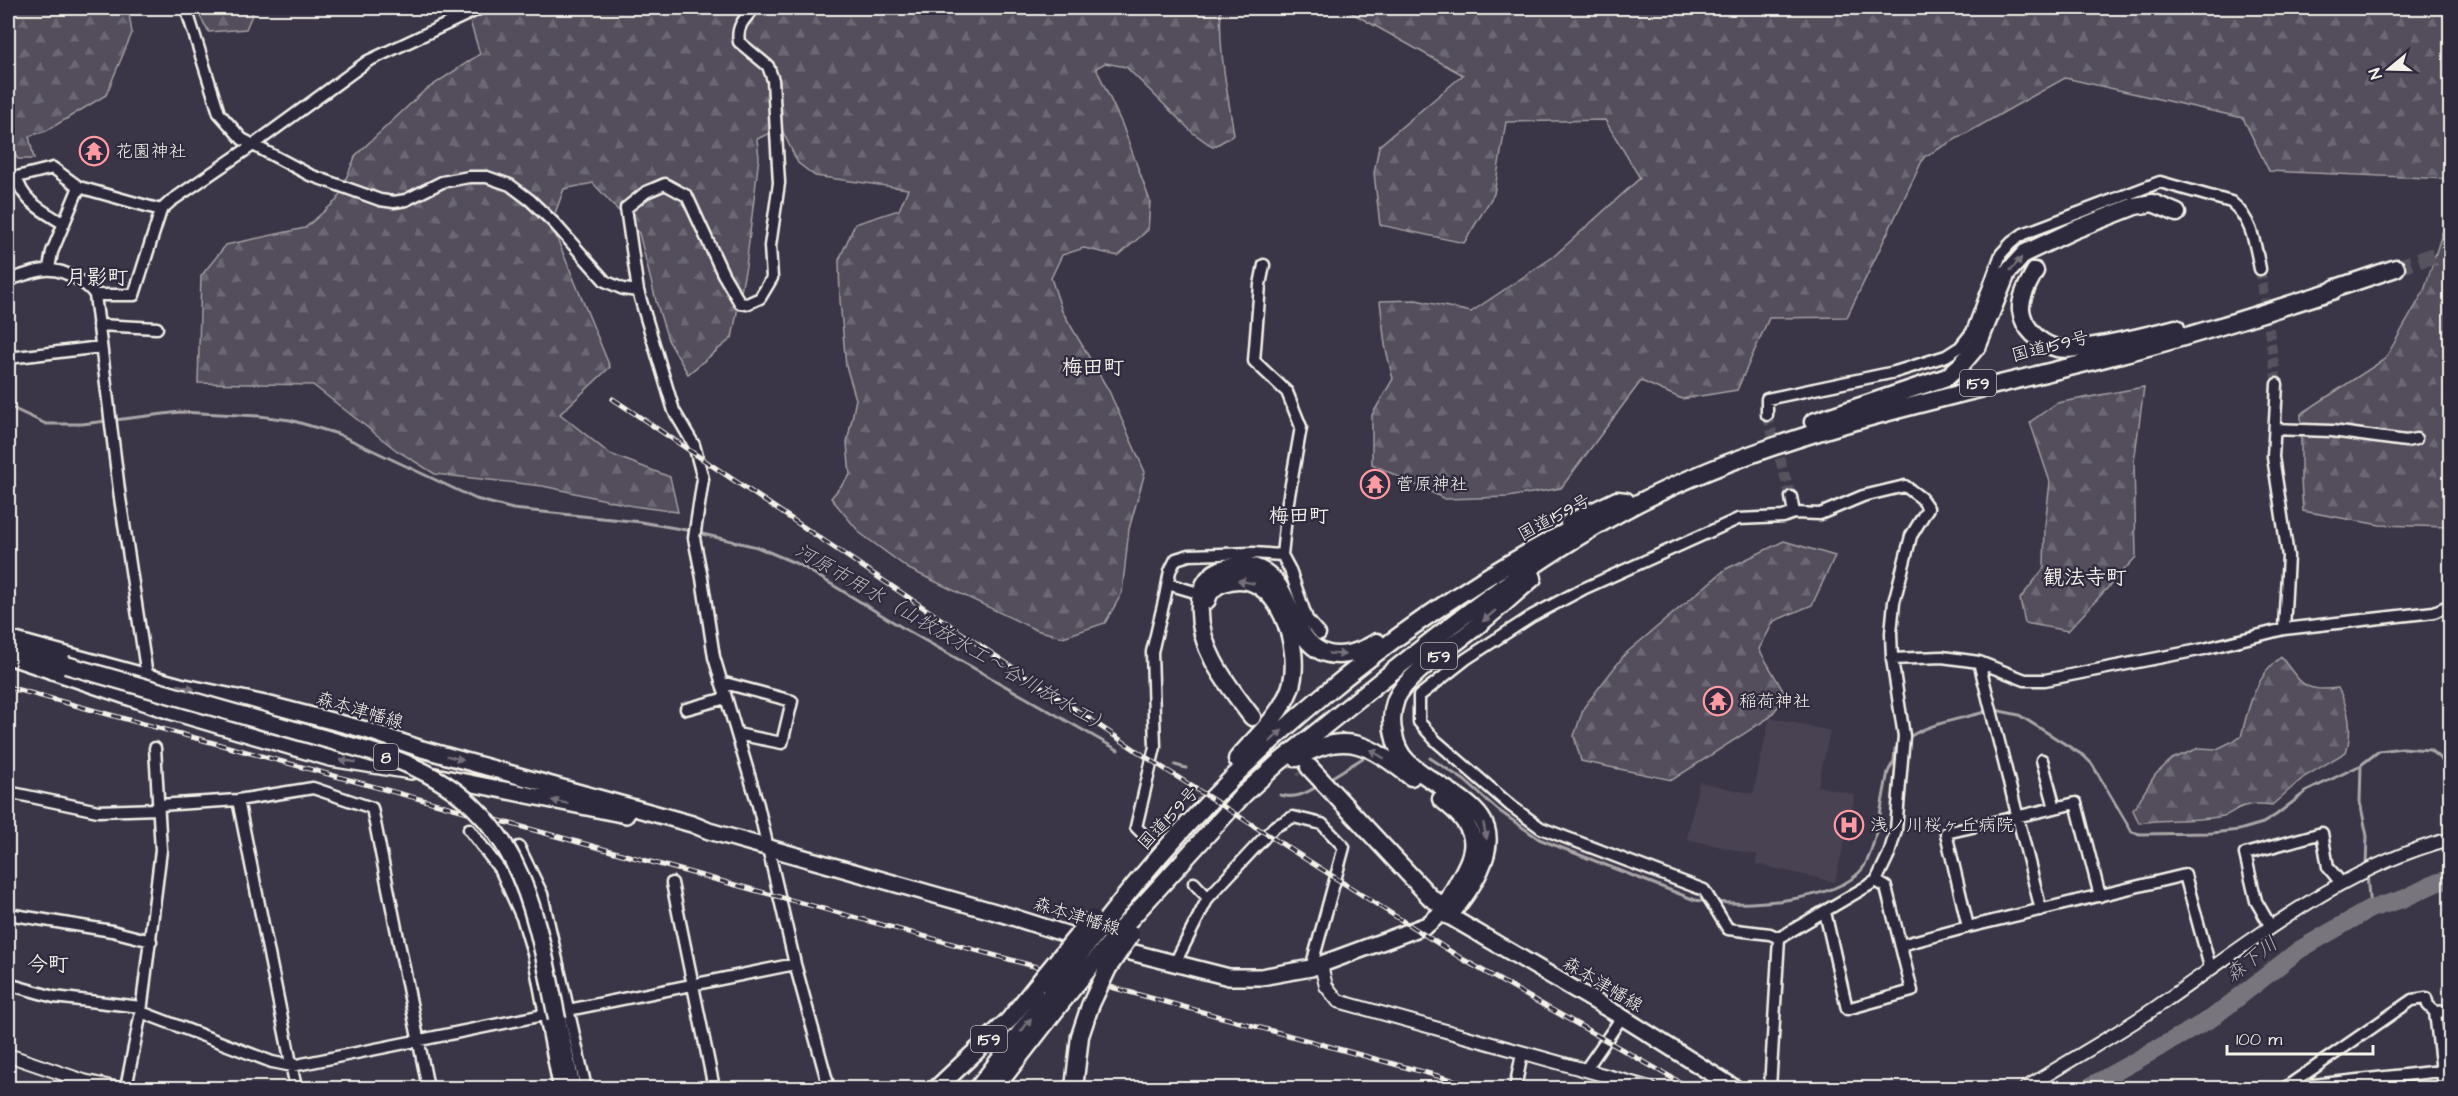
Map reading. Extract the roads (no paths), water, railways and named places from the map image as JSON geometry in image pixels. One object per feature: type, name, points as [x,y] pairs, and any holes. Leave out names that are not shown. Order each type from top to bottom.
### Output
[{"type":"highway","points":[[1783,437],[1789,430],[1947,377],[1978,345],[2007,273],[2025,253],[2057,237],[2135,206],[2153,203],[2177,213]]},
{"type":"highway","name":"国道159号","points":[[978,1089],[1051,992],[1126,931],[1244,794],[1278,763],[1423,648],[1540,562],[1631,507],[1713,470],[1815,432],[1919,403],[2151,346],[2332,291],[2396,268]]},
{"type":"highway","points":[[2035,271],[2025,291],[2021,309],[2028,328],[2041,341],[2058,348],[2087,347],[2142,336],[2279,298],[2298,297]]},
{"type":"highway","name":"国道159号","points":[[995,1089],[1051,992],[1098,920],[1121,901],[1165,848],[1248,761],[1306,708],[1369,657],[1478,581],[1535,548],[1626,501],[1725,458],[1783,437],[1916,398],[2159,338],[2329,287],[2336,288]]},
{"type":"highway","name":"159","points":[[1445,912],[1470,888],[1481,868],[1487,844],[1484,824],[1472,808],[1408,765],[1397,750],[1392,730],[1392,714],[1397,698],[1422,669],[1477,627],[1562,556],[1645,506],[1707,476],[1713,470]]},
{"type":"highway","name":"159","points":[[1204,594],[1207,581],[1216,572],[1240,565],[1259,569],[1276,583],[1304,636],[1316,649],[1330,654],[1350,654],[1365,650],[1398,630],[1452,592],[1525,547],[1617,500],[1626,501]]},
{"type":"highway","name":"159","points":[[1165,848],[1181,821],[1276,713],[1285,700],[1294,676],[1295,663],[1286,625],[1279,607],[1268,593],[1249,581],[1234,579],[1204,594]]},
{"type":"highway","points":[[1204,594],[1215,654],[1255,715]]},
{"type":"highway","name":"8","points":[[8,647],[406,763],[463,797],[492,828],[520,872],[534,913],[556,1014],[580,1087]]},
{"type":"highway","name":"159","points":[[1278,763],[1295,760],[1316,747],[1329,743],[1345,742],[1359,745],[1401,769],[1461,816],[1470,827],[1473,840],[1472,856],[1445,912]]},
{"type":"highway","points":[[1306,769],[1445,912]]},
{"type":"highway","name":"159","points":[[1074,1089],[1080,1036],[1090,1006],[1126,931]]},
{"type":"highway","name":"159","points":[[937,1089],[1009,1020],[1051,992]]},
{"type":"main road","name":"森本津幡線","points":[[8,639],[213,694],[270,705],[366,730],[422,749],[692,824],[699,828],[1006,915],[1074,937],[1229,977],[1261,977],[1316,967],[1427,925],[1445,912],[1622,1017],[1735,1089]]},
{"type":"main road","name":"森本津幡線","points":[[8,656],[170,711],[330,758],[426,774],[692,829],[699,828]]},
{"type":"main road","points":[[8,662],[24,662]]},
{"type":"street","points":[[186,8],[219,113],[243,140],[310,175],[380,200],[394,202],[406,200],[442,182],[469,177],[487,177],[510,185],[555,224],[605,281],[623,289],[638,291]]},
{"type":"street","points":[[95,295],[134,295],[161,210],[368,61],[481,8]]},
{"type":"street","points":[[754,8],[743,20],[737,32],[739,42],[768,66],[773,80],[779,183],[770,246],[772,278],[760,298],[747,304],[740,303],[723,274],[687,196],[665,184],[646,192],[626,208],[638,291],[674,411],[694,445],[703,479],[695,531],[714,657],[758,805],[795,964],[829,1089]]},
{"type":"street","points":[[64,224],[34,205],[12,176],[52,168],[79,188],[161,210]]},
{"type":"street","points":[[1767,415],[1767,399],[1895,372],[1946,356],[1960,347],[1972,332],[2001,254],[2011,243],[2023,234],[2160,182],[2230,202],[2237,207],[2250,226],[2260,269]]},
{"type":"street","points":[[50,268],[52,252],[79,188]]},
{"type":"street","points":[[1264,265],[1260,285],[1254,361],[1287,392],[1296,409],[1301,427],[1287,507],[1282,555],[1290,570],[1307,619],[1320,634]]},
{"type":"street","points":[[8,280],[50,268],[69,274],[90,287],[95,295],[110,420],[147,676]]},
{"type":"street","points":[[98,325],[157,328]]},
{"type":"street","points":[[8,358],[101,347]]},
{"type":"street","points":[[2277,384],[2273,457],[2288,556],[2284,629]]},
{"type":"street","points":[[2275,429],[2332,431],[2406,441],[2416,439]]},
{"type":"street","points":[[1905,486],[1921,498],[1928,508],[1911,536],[1894,602],[1891,633],[1892,660],[1904,740],[1896,830],[1889,854],[1876,881],[1779,938],[1770,934],[1728,929],[1704,890],[1541,828],[1511,806],[1436,741],[1419,722],[1419,696],[1466,659],[1532,616],[1583,589],[1738,519],[1783,517],[1794,513],[1820,514],[1863,496],[1905,486]]},
{"type":"street","points":[[1791,497],[1794,513]]},
{"type":"street","points":[[1146,837],[1136,827],[1155,747],[1152,652],[1170,571],[1176,559],[1189,555],[1253,553],[1282,555]]},
{"type":"street","points":[[1168,584],[1204,594]]},
{"type":"street","points":[[1892,660],[1942,657],[1979,662],[2025,680],[2045,680],[2204,649],[2284,629],[2434,612],[2451,605]]},
{"type":"street","points":[[1979,662],[2041,910]]},
{"type":"street","points":[[721,682],[792,702],[782,743],[737,734]]},
{"type":"street","points":[[686,709],[726,698]]},
{"type":"street","points":[[270,705],[274,742]]},
{"type":"street","points":[[126,1089],[141,1010],[161,850],[155,748]]},
{"type":"street","points":[[422,749],[426,774]]},
{"type":"street","points":[[2042,760],[2055,807]]},
{"type":"street","points":[[8,792],[98,811],[238,800],[313,788],[372,808],[428,1089]]},
{"type":"street","points":[[238,800],[296,1089]]},
{"type":"street","points":[[1968,927],[1946,833],[2055,807],[2076,803],[2100,896]]},
{"type":"street","points":[[1175,963],[1208,898],[1274,827],[1293,817],[1322,824],[1344,847],[1316,967],[1326,986],[1338,1001],[1522,1054],[1586,1069],[1650,1089]]},
{"type":"street","points":[[469,829],[501,871],[517,903],[556,1014]]},
{"type":"street","points":[[2271,927],[2256,901],[2245,854],[2322,833],[2328,867],[2341,883]]},
{"type":"street","points":[[2026,1089],[2158,1006],[2271,927],[2341,883],[2379,863],[2451,839]]},
{"type":"street","points":[[519,847],[542,894],[556,1014],[559,1089]]},
{"type":"street","points":[[501,871],[527,860]]},
{"type":"street","points":[[1901,945],[2185,875],[2210,968]]},
{"type":"street","points":[[1825,912],[1847,1009],[1912,991],[1886,887],[1876,881]]},
{"type":"street","points":[[672,883],[714,1089]]},
{"type":"street","points":[[1194,883],[1208,898]]},
{"type":"street","points":[[8,914],[112,931],[151,941]]},
{"type":"street","points":[[1770,1089],[1779,938]]},
{"type":"street","points":[[8,984],[54,997],[141,1010],[272,1062],[292,1066],[795,964]]},
{"type":"street","points":[[2302,1084],[2412,1000],[2426,998],[2428,1005],[2435,1012],[2446,1070],[2444,1089]]},
{"type":"street","points":[[2435,1012],[2451,1011]]},
{"type":"street","points":[[1586,1069],[1622,1017]]},
{"type":"street","points":[[1515,1089],[1522,1054]]},
{"type":"street","points":[[8,1055],[108,1088]]},
{"type":"street","points":[[2285,1089],[2302,1084],[2446,1070]]},
{"type":"waterway","name":"河原市用水（山牧放水工～谷川放水工）","points":[[8,406],[46,424],[82,424],[180,412],[290,420],[338,434],[476,499],[513,509],[641,522],[692,531]]},
{"type":"waterway","name":"河原市用水（山牧放水工～谷川放水工）","points":[[698,533],[757,547],[800,565],[903,628],[1118,750]]},
{"type":"waterway","name":"河原市用水（山牧放水工～谷川放水工）","points":[[1995,710],[2019,715],[2084,756],[2092,764],[2132,832],[2140,834],[2211,833],[2239,830],[2263,823],[2307,791],[2361,765],[2379,751],[2402,748],[2430,750],[2450,767]]},
{"type":"waterway","name":"河原市用水（山牧放水工～谷川放水工）","points":[[1907,739],[1934,725],[1988,711]]},
{"type":"waterway","name":"河原市用水（山牧放水工～谷川放水工）","points":[[1714,902],[1751,903],[1798,898],[1821,893],[1841,885],[1857,874],[1871,851],[1888,772],[1894,761],[1895,749],[1900,745]]},
{"type":"waterway","name":"河原市用水（山牧放水工～谷川放水工）","points":[[1329,779],[1363,758]]},
{"type":"waterway","name":"河原市用水（山牧放水工～谷川放水工）","points":[[1430,758],[1464,780],[1498,810],[1539,839],[1695,900],[1708,902]]},
{"type":"waterway","name":"河原市用水（山牧放水工～谷川放水工）","points":[[1175,765],[1186,768]]},
{"type":"waterway","points":[[2361,765],[2360,802],[2367,836],[2366,867]]},
{"type":"waterway","name":"河原市用水（山牧放水工～谷川放水工）","points":[[1280,795],[1300,795],[1318,786]]},
{"type":"waterway","points":[[2367,874],[2370,909]]},
{"type":"waterway","name":"森下川","points":[[2087,1088],[2212,1018],[2299,950],[2370,909],[2403,899],[2436,883],[2450,879]]},
{"type":"tunnel","points":[[2396,268],[2450,250]]},
{"type":"tunnel","points":[[2260,269],[2277,384]]},
{"type":"tunnel","points":[[1767,415],[1791,497]]},
{"type":"tunnel","points":[[1252,717],[1304,771]]},
{"type":"tunnel","points":[[1146,837],[1194,883]]},
{"type":"railway","points":[[613,399],[1146,757],[1464,960],[1690,1088]]},
{"type":"railway","points":[[8,687],[1482,1088]]},
{"type":"place","name":"花園神社","points":[[94,151]]},
{"type":"place","name":"菅原神社","points":[[1375,484]]},
{"type":"place","name":"稲荷神社","points":[[1718,701]]},
{"type":"place","name":"浅ノ川桜ヶ丘病院","points":[[1849,825]]},
{"type":"district","name":"月影町","points":[[97,277]]},
{"type":"district","name":"梅田町","points":[[1093,367]]},
{"type":"district","name":"梅田町","points":[[1299,515]]},
{"type":"district","name":"観法寺町","points":[[2085,577]]},
{"type":"district","name":"今町","points":[[48,964]]}]
